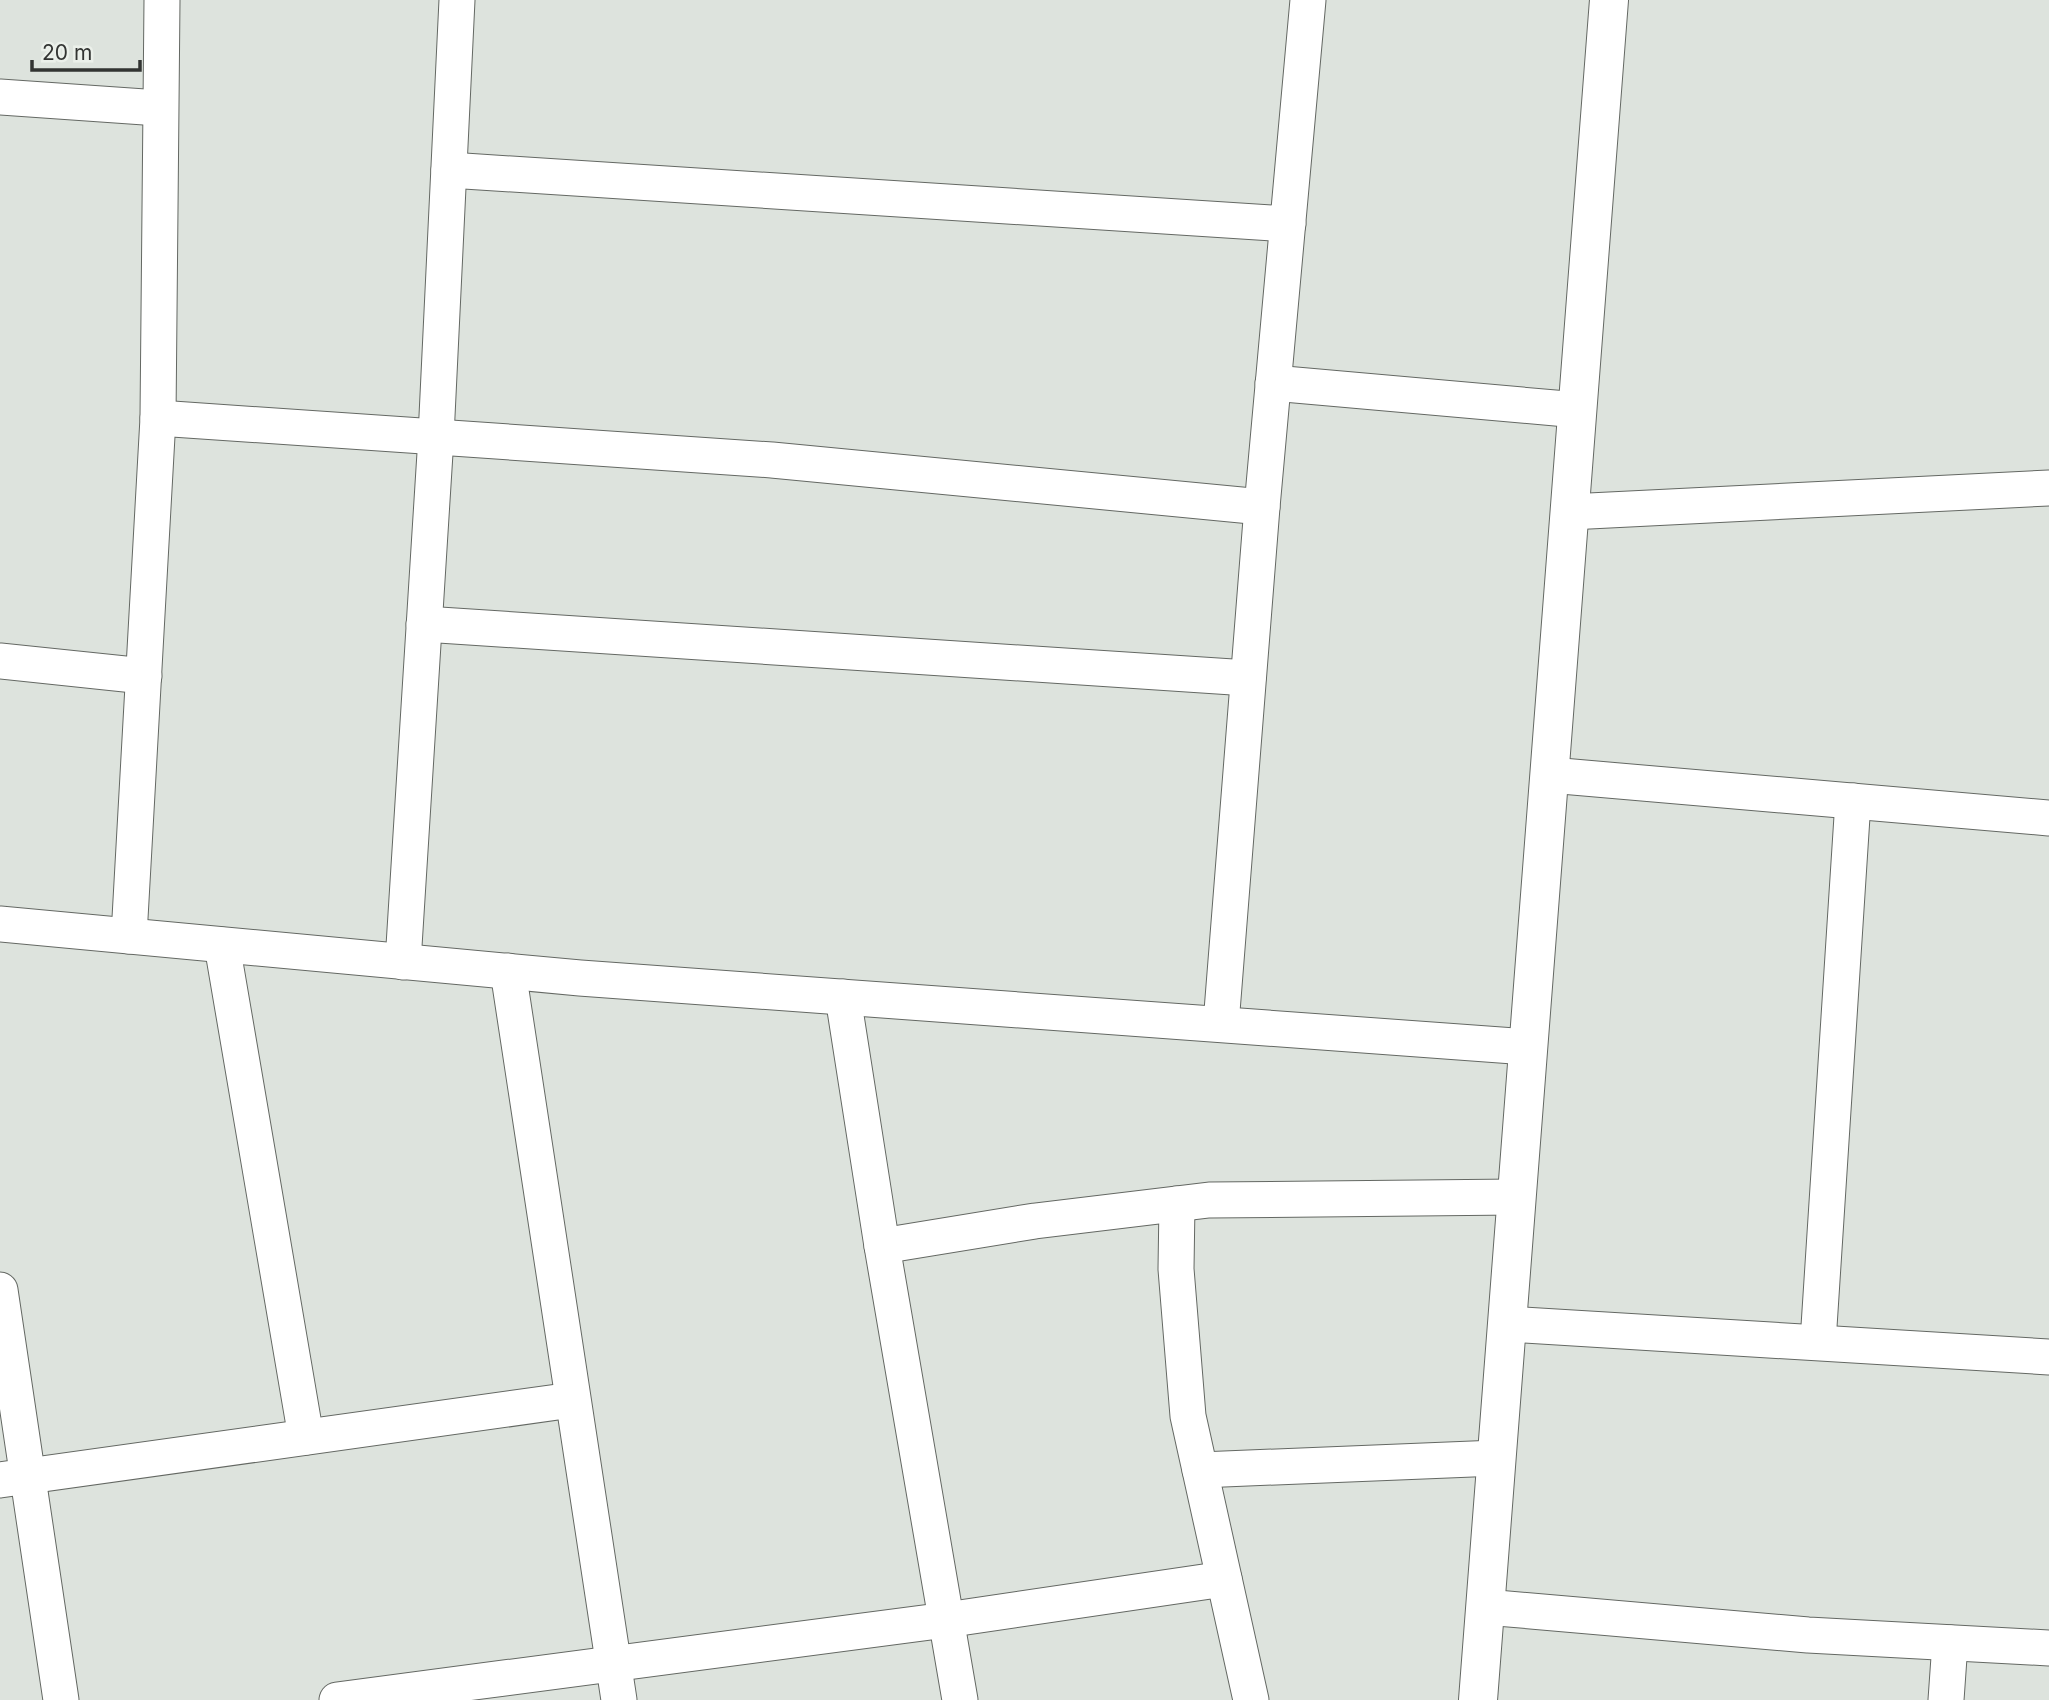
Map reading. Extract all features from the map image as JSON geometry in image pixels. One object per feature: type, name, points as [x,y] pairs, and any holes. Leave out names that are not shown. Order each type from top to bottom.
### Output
[{"type":"street","points":[[129,936],[158,418],[162,0]]},
{"type":"street","points":[[403,962],[436,437],[457,0]]},
{"type":"street","points":[[1221,1024],[1262,507],[1308,0]]},
{"type":"street","points":[[1478,1700],[1609,0]]},
{"type":"street","points":[[0,97],[159,108]]},
{"type":"street","points":[[449,170],[1288,224]]},
{"type":"street","points":[[1273,383],[1578,410]]},
{"type":"street","points":[[158,418],[772,460],[1262,507]]},
{"type":"street","points":[[1570,512],[2049,488]]},
{"type":"street","points":[[424,624],[1248,678]]},
{"type":"street","points":[[0,661],[144,676]]},
{"type":"street","points":[[1550,775],[2049,818]]},
{"type":"street","points":[[1818,1342],[1853,801]]},
{"type":"street","points":[[0,924],[508,971],[1528,1047]]},
{"type":"street","points":[[222,945],[306,1437]]},
{"type":"street","points":[[508,971],[619,1700]]},
{"type":"street","points":[[843,997],[882,1246],[960,1700]]},
{"type":"street","points":[[882,1246],[1035,1222],[1209,1200],[1517,1197]]},
{"type":"street","points":[[1177,1204],[1176,1269],[1187,1403],[1251,1700]]},
{"type":"street","points":[[0,1290],[13,1478],[61,1700]]},
{"type":"street","points":[[1507,1324],[2049,1357]]},
{"type":"street","points":[[13,1478],[572,1400]]},
{"type":"street","points":[[1200,1470],[1497,1458]]},
{"type":"street","points":[[344,1700],[946,1620],[1224,1579]]},
{"type":"street","points":[[1485,1607],[1808,1635],[2049,1648]]},
{"type":"street","points":[[1946,1700],[1950,1643]]}]
